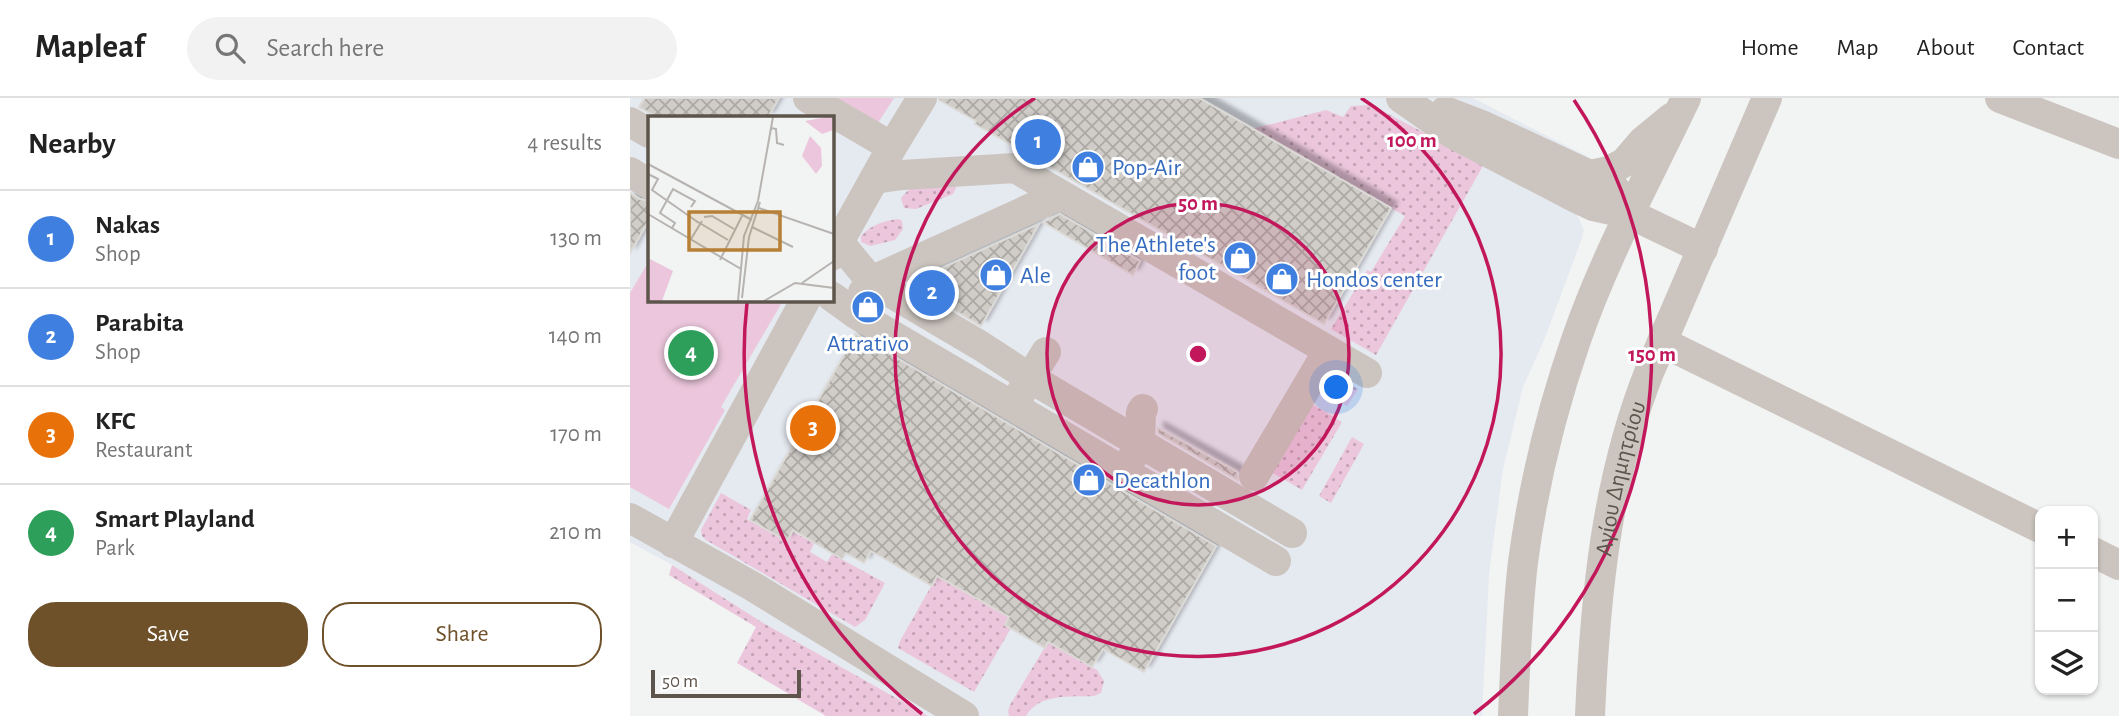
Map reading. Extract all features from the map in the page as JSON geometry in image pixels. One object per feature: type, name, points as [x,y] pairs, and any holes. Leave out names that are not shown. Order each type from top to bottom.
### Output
[{"type":"street","points":[[808,98],[892,148]]},
{"type":"street","points":[[922,98],[834,246],[871,281],[1292,533]]},
{"type":"street","points":[[1401,98],[1451,133],[1568,194],[1593,206],[1630,214],[1703,249]]},
{"type":"street","points":[[1409,98],[1484,126],[1590,175],[1615,189],[1630,214]]},
{"type":"street","name":"Αγίου Δημητρίου","points":[[1590,716],[1596,605],[1612,502],[1638,400],[1766,98]]},
{"type":"street","points":[[2000,98],[2119,144]]},
{"type":"street","points":[[1513,716],[1516,635],[1524,560],[1544,450],[1576,342],[1603,271],[1682,105]]},
{"type":"street","points":[[1590,175],[1609,171],[1625,162],[1643,141],[1682,105]]},
{"type":"street","points":[[630,122],[648,132]]},
{"type":"street","points":[[874,179],[1015,168],[1367,373]]},
{"type":"street","points":[[630,172],[648,183]]},
{"type":"street","points":[[1060,195],[871,281],[841,303],[1276,561]]},
{"type":"street","points":[[678,533],[805,301]]},
{"type":"street","points":[[1662,342],[2035,525]]},
{"type":"street","points":[[1254,476],[1328,351]]},
{"type":"street","points":[[1014,405],[1046,352]]},
{"type":"street","points":[[1124,472],[1140,443],[1143,410]]},
{"type":"street","points":[[630,518],[678,533],[752,586],[964,716]]},
{"type":"street","points":[[2098,554],[2119,565]]},
{"type":"shaded area","points":[[630,98],[1473,98],[1594,160],[1577,215],[1584,230],[1582,238],[1545,338],[1523,387],[1503,469],[1489,574],[1482,716],[928,716],[760,621],[672,565],[630,542]]},
{"type":"shaded area","points":[[826,98],[894,98],[874,129]]},
{"type":"shaded area","points":[[1371,105],[1484,164],[1376,355],[1331,329],[1367,270],[1371,272],[1405,216],[1252,129],[1326,110],[1343,117],[1351,106]]},
{"type":"shaded area","points":[[955,185],[953,194],[916,209],[904,208],[901,198],[912,186]]},
{"type":"shaded area","points":[[899,219],[903,229],[895,240],[870,246],[861,242],[861,236],[874,226]]},
{"type":"shaded area","points":[[648,263],[648,301],[783,301],[721,407],[725,410],[669,509],[630,487],[630,293]]},
{"type":"shaded area","points":[[1325,369],[1358,389],[1347,406],[1314,386]]},
{"type":"shaded area","points":[[1305,400],[1342,422],[1302,490],[1264,468]]},
{"type":"shaded area","points":[[1352,437],[1364,444],[1331,503],[1319,496]]},
{"type":"shaded area","points":[[721,493],[751,510],[747,519],[787,542],[793,532],[814,543],[810,552],[827,562],[832,554],[885,583],[865,620],[855,627],[706,540],[701,530]]},
{"type":"shaded area","points":[[672,565],[760,621],[928,716],[826,716],[737,663],[756,627],[669,575]]},
{"type":"shaded area","points":[[937,576],[1009,617],[1005,625],[1011,628],[974,692],[898,648]]},
{"type":"shaded area","points":[[1048,642],[1097,670],[1104,681],[1101,693],[1047,700],[1039,703],[1026,716],[1009,716],[1010,705]]},
{"type":"building","points":[[645,98],[779,98],[769,116],[655,116],[639,107]]},
{"type":"building","points":[[939,98],[1199,98],[1391,208],[1324,324],[975,124],[976,121]]},
{"type":"building","points":[[630,193],[648,201],[648,222],[630,253]]},
{"type":"building","points":[[1060,214],[1140,261],[1133,275],[1043,222]]},
{"type":"building","points":[[1039,224],[981,326],[909,283]]},
{"type":"building","points":[[856,334],[1216,546],[1144,672],[1103,649],[1092,667],[1048,642],[1045,648],[1005,625],[1009,617],[937,576],[932,586],[871,551],[864,563],[846,553],[842,559],[793,530],[787,541],[750,520]]},
{"type":"building","points":[[1158,428],[1237,472],[1238,480],[1158,433]]},
{"type":"place","name":"Nakas","points":[[1038,142]]},
{"type":"place","name":"Pop-Air","points":[[1088,167]]},
{"type":"place","name":"The Athlete's foot","points":[[1240,258]]},
{"type":"place","name":"Ale","points":[[996,275]]},
{"type":"place","name":"Hondos center","points":[[1282,279]]},
{"type":"place","name":"Parabita","points":[[932,293]]},
{"type":"place","name":"Attrativo","points":[[868,307]]},
{"type":"place","name":"Smart Playland","points":[[691,353]]},
{"type":"place","name":"KFC","points":[[813,428]]},
{"type":"place","name":"Decathlon","points":[[1089,480]]}]
